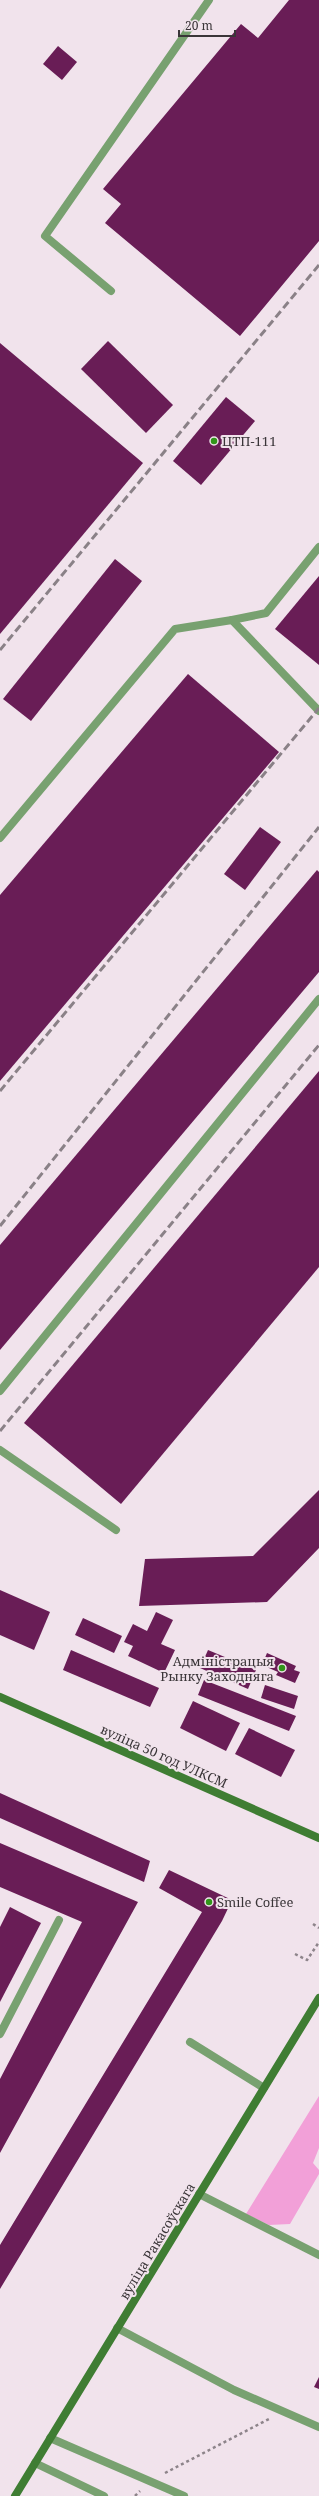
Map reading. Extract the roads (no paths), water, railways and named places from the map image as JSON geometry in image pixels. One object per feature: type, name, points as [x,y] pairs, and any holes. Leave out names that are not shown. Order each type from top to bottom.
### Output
[{"type":"main road","name":"вуліца 50 год УЛКСМ","points":[[0,1697],[319,1838]]},
{"type":"main road","name":"вуліца Ракасоўскага","points":[[15,2496],[319,1998]]},
{"type":"lane","points":[[111,291],[45,236],[209,0]]},
{"type":"lane","points":[[0,838],[175,629],[266,613],[319,547]]},
{"type":"lane","points":[[232,620],[319,711]]},
{"type":"lane","points":[[0,1391],[319,999]]},
{"type":"lane","points":[[0,1450],[116,1530]]},
{"type":"lane","points":[[0,2034],[59,1920]]},
{"type":"lane","points":[[190,2042],[264,2088]]},
{"type":"lane","points":[[199,2194],[319,2254]]},
{"type":"lane","points":[[117,2328],[234,2390],[319,2428]]},
{"type":"lane","points":[[50,2438],[184,2496]]},
{"type":"lane","points":[[35,2463],[104,2496]]},
{"type":"railway","points":[[0,650],[319,265]]},
{"type":"railway","points":[[0,1091],[319,708]]},
{"type":"railway","points":[[0,1226],[319,827]]},
{"type":"railway","points":[[0,1431],[319,1045]]},
{"type":"place","name":"ЦТП-111","points":[[214,441]]},
{"type":"place","name":"Адміністрацыя Рынку Заходняга","points":[[282,1668]]},
{"type":"place","name":"Smile Coffee","points":[[209,1902]]}]
